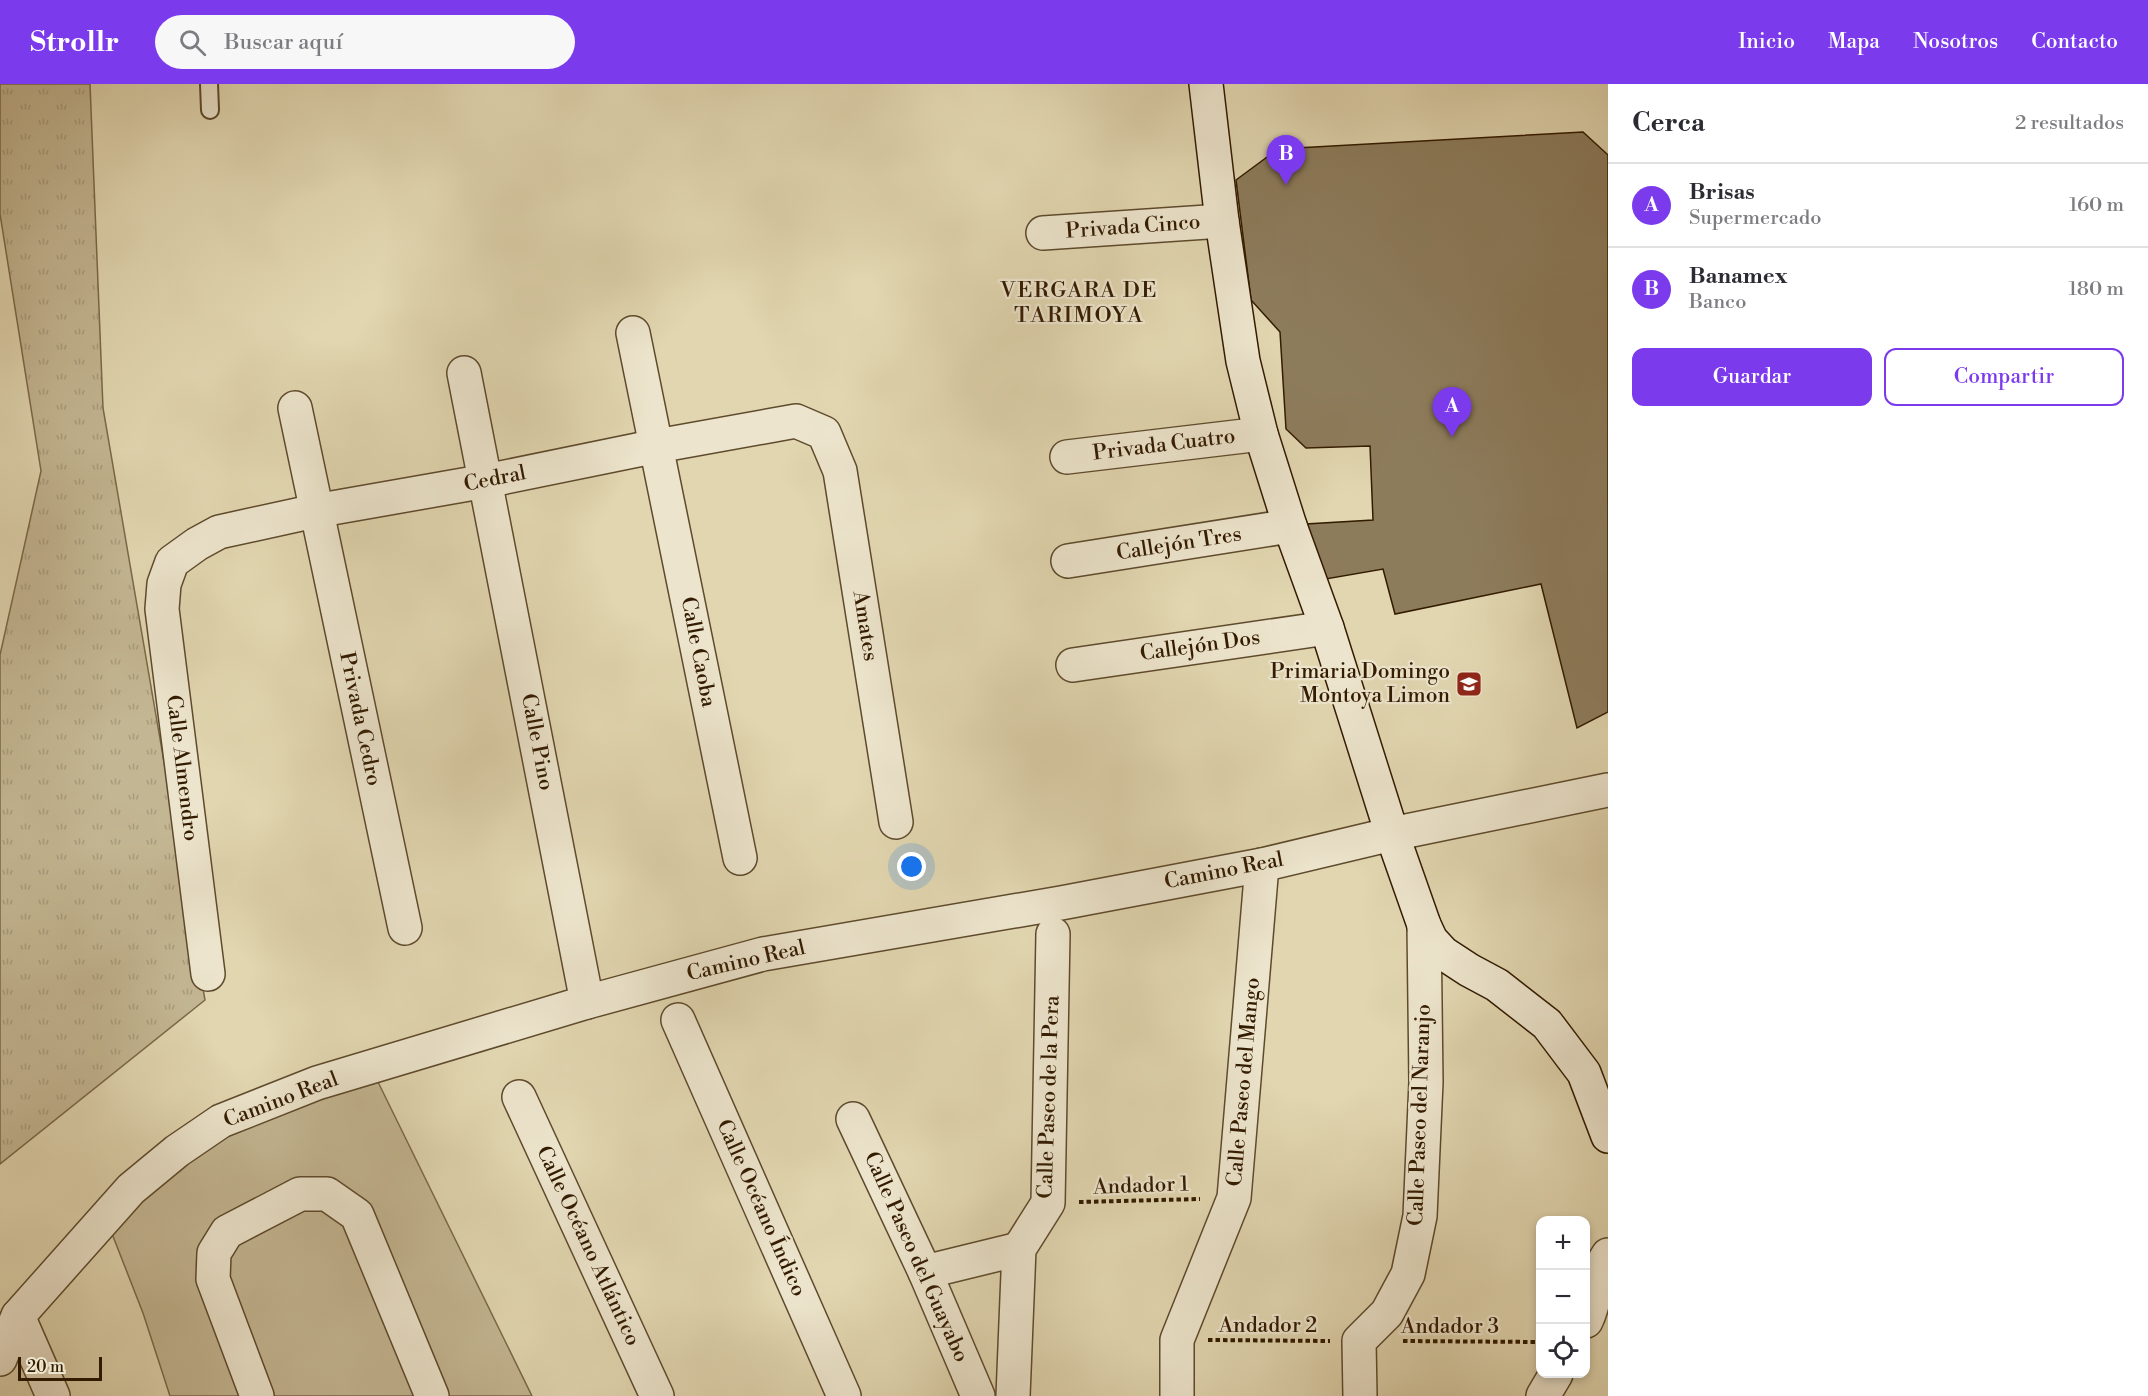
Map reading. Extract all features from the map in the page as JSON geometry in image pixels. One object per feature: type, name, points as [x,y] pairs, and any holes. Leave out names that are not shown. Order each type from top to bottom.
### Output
[{"type":"street","points":[[1206,84],[1222,221],[1243,361],[1261,434],[1424,925],[1431,940],[1443,952],[1505,991],[1547,1024],[1584,1073],[1608,1136]]},
{"type":"street","name":"Privada Cinco","points":[[1043,233],[1222,221]]},
{"type":"street","name":"Calle Caoba","points":[[633,333],[740,858]]},
{"type":"street","name":"Calle Pino","points":[[464,373],[587,1002]]},
{"type":"street","name":"Privada Cedro","points":[[295,408],[405,928]]},
{"type":"street","name":"Cedral","points":[[172,562],[196,544],[219,532],[315,511],[486,481],[657,446],[796,421],[824,433]]},
{"type":"street","name":"Amates","points":[[824,433],[840,471],[896,822]]},
{"type":"street","name":"Privada Cuatro","points":[[1067,457],[1261,434]]},
{"type":"street","name":"Callejón Tres","points":[[1068,561],[1290,526]]},
{"type":"street","name":"Calle Almendro","points":[[172,562],[165,584],[162,609],[208,974]]},
{"type":"street","name":"Callejón Dos","points":[[1073,665],[1327,628]]},
{"type":"street","name":"Camino Real","points":[[0,1359],[18,1316],[131,1189],[177,1151],[222,1121],[317,1083],[587,1002],[763,954],[1061,903],[1262,865],[1392,834],[1608,790]]},
{"type":"street","name":"Calle Paseo del Mango","points":[[1177,1396],[1177,1340],[1234,1198],[1262,865]]},
{"type":"street","name":"Calle Paseo del Naranjo","points":[[1359,1341],[1387,1313],[1408,1274],[1420,1216],[1426,1082],[1424,925]]},
{"type":"street","name":"Calle Paseo de la Pera","points":[[1013,1396],[1019,1249],[1048,1203],[1053,934]]},
{"type":"street","name":"Calle Océano Índico","points":[[678,1020],[844,1396]]},
{"type":"street","name":"Calle Océano Atlántico","points":[[519,1097],[657,1396]]},
{"type":"street","name":"Calle Paseo del Guayabo","points":[[853,1119],[925,1272],[978,1396]]},
{"type":"street","points":[[256,1396],[213,1279],[214,1252],[227,1232],[300,1194],[327,1194],[357,1215],[432,1396]]},
{"type":"street","points":[[925,1272],[1019,1249]]},
{"type":"street","points":[[1590,1313],[1601,1265],[1608,1255]]},
{"type":"street","points":[[18,1316],[53,1396]]},
{"type":"street","points":[[1359,1341],[1360,1396]]},
{"type":"street","points":[[1543,1396],[1554,1378]]},
{"type":"lane","points":[[209,84],[210,111]]},
{"type":"path","name":"Andador 1","points":[[1048,1203],[1234,1198]]},
{"type":"path","name":"Andador 2","points":[[1177,1340],[1359,1341]]},
{"type":"path","name":"Andador 3","points":[[1359,1341],[1536,1342]]},
{"type":"green space","points":[[0,84],[90,84],[103,408],[205,1000],[0,1164],[0,655],[41,471],[0,214]]},
{"type":"green space","points":[[378,1082],[532,1396],[170,1396],[143,1313],[107,1221],[227,1121]]},
{"type":"building","points":[[1583,132],[1608,155],[1608,712],[1577,728],[1541,584],[1395,614],[1383,569],[1320,580],[1306,524],[1373,520],[1370,446],[1306,448],[1286,429],[1280,332],[1251,300],[1236,180],[1278,149]]},
{"type":"place","name":"Banamex","points":[[1286,185]]},
{"type":"place","name":"Brisas","points":[[1452,437]]},
{"type":"place","name":"Primaria Domingo Montoya Limon","points":[[1469,684]]},
{"type":"district","name":"VERGARA DE TARIMOYA","points":[[1079,302]]}]
